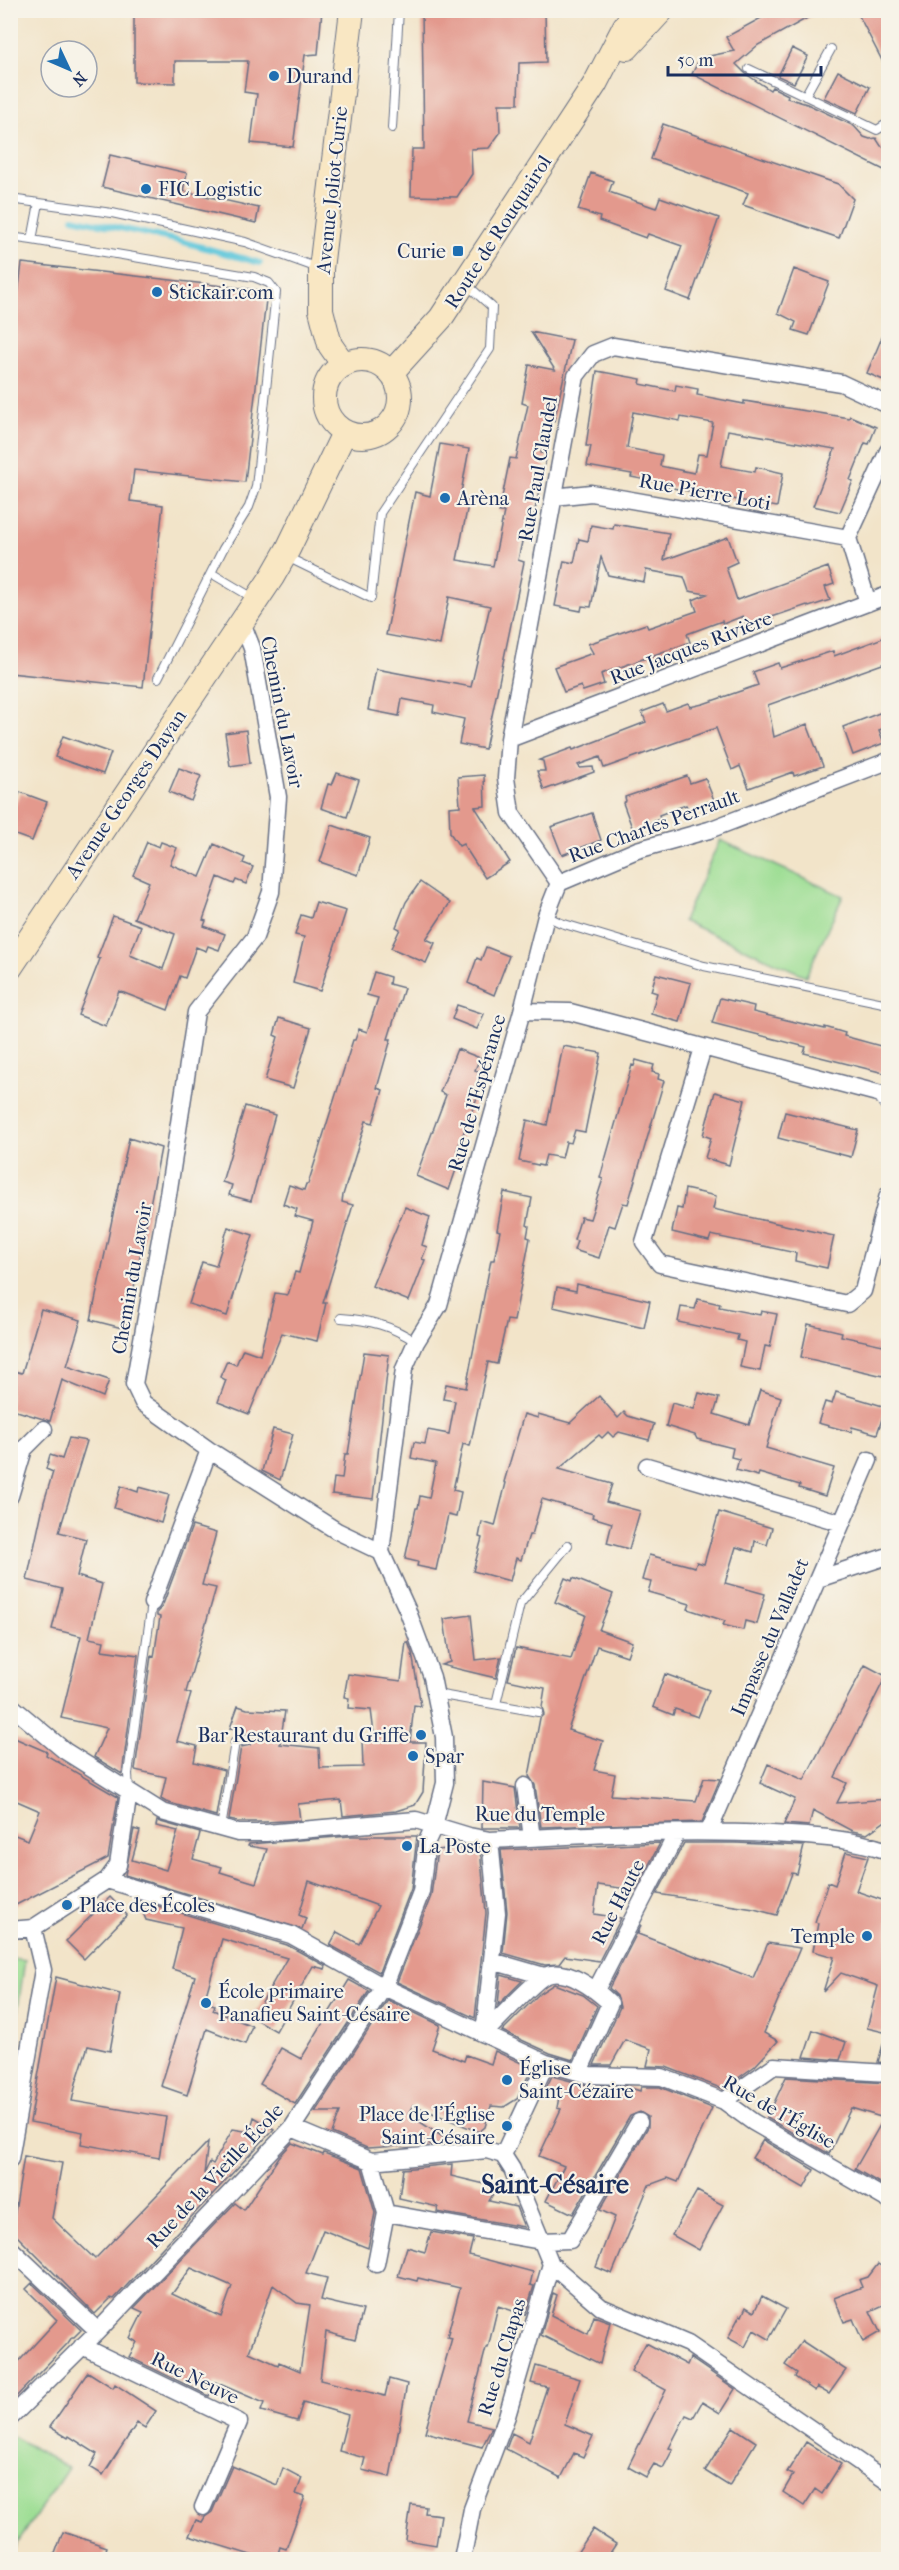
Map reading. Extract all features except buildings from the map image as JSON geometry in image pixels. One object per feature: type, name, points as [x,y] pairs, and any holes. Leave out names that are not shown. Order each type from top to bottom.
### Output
[{"type":"street","name":"Avenue Joliot-Curie","points":[[344,365],[330,345],[321,310],[321,269],[352,10]]},
{"type":"street","name":"Route de Rouquairol","points":[[391,373],[441,318],[596,84],[625,27],[637,10]]},
{"type":"street","name":"Route de Rouquairol","points":[[596,84],[662,10]]},
{"type":"street","name":"Rue Paul Claudel","points":[[559,883],[511,813],[506,778],[509,739],[576,376],[592,354],[613,346],[840,383],[888,405]]},
{"type":"street","points":[[356,361],[369,361],[381,365],[391,373],[399,386],[401,401],[397,416],[387,428],[374,435],[358,437],[345,433],[333,424],[326,412],[324,398],[330,379],[344,365],[356,361]]},
{"type":"street","points":[[241,620],[284,556],[345,433]]},
{"type":"street","points":[[868,603],[848,538],[888,451]]},
{"type":"street","name":"Rue Pierre Loti","points":[[554,497],[591,493],[848,538]]},
{"type":"street","name":"Rue Jacques Rivière","points":[[509,739],[888,596]]},
{"type":"street","name":"Avenue Georges Dayan","points":[[10,968],[241,620]]},
{"type":"street","name":"Chemin du Lavoir","points":[[241,620],[252,648],[278,797],[271,892],[255,937],[196,1012],[168,1195],[134,1384],[143,1402],[209,1450],[337,1531],[381,1552]]},
{"type":"street","name":"Rue Charles Perrault","points":[[522,1011],[546,916],[559,883],[637,850],[709,830],[888,761]]},
{"type":"street","name":"Rue de l'Espérance","points":[[381,1552],[404,1369],[416,1342],[439,1305],[522,1011],[570,1012],[881,1094],[888,1103]]},
{"type":"street","points":[[703,1048],[644,1242],[660,1264],[847,1304],[863,1291],[888,1195]]},
{"type":"street","points":[[10,1496],[24,1449],[44,1430]]},
{"type":"street","points":[[152,1603],[209,1450]]},
{"type":"street","name":"Impasse du Valladet","points":[[709,1831],[869,1460]]},
{"type":"street","points":[[647,1466],[842,1523]]},
{"type":"street","points":[[381,1552],[407,1609],[435,1694],[444,1737],[445,1783],[434,1826]]},
{"type":"street","points":[[818,1579],[888,1556]]},
{"type":"street","name":"Rue du Temple","points":[[10,1705],[65,1751],[162,1812],[238,1833],[266,1833],[416,1820],[490,1840],[709,1831],[828,1837],[884,1846]]},
{"type":"street","points":[[525,1786],[532,1838]]},
{"type":"street","points":[[10,1930],[33,1928],[107,1880],[118,1865],[129,1792]]},
{"type":"street","name":"Rue de la Vieille École","points":[[10,2418],[98,2331],[292,2128],[384,1988],[421,1892],[427,1841],[434,1826]]},
{"type":"street","name":"Rue Haute","points":[[596,1990],[677,1833]]},
{"type":"street","points":[[484,2034],[497,1913],[490,1840]]},
{"type":"street","name":"Rue de l'Église","points":[[107,1880],[291,1935],[384,1988],[546,2063],[589,2075],[662,2077],[724,2101],[753,2122],[888,2200]]},
{"type":"street","points":[[10,2159],[44,1970],[33,1928]]},
{"type":"street","points":[[492,1961],[544,1976],[562,1974],[596,1990],[610,2003],[579,2072]]},
{"type":"street","points":[[484,2034],[544,1976]]},
{"type":"street","points":[[495,2152],[526,2108],[546,2063]]},
{"type":"street","points":[[724,2101],[774,2066],[888,2073]]},
{"type":"street","points":[[386,2213],[541,2241],[570,2240],[639,2122]]},
{"type":"street","points":[[292,2128],[371,2161],[495,2152],[512,2169],[551,2264],[601,2307],[688,2344],[888,2482]]},
{"type":"street","points":[[371,2161],[386,2213],[376,2264]]},
{"type":"street","points":[[10,2248],[98,2331]]},
{"type":"street","name":"Rue du Clapas","points":[[462,2559],[472,2509],[507,2416],[551,2264]]},
{"type":"street","name":"Rue Neuve","points":[[82,2346],[239,2422],[202,2506]]},
{"type":"lane","points":[[392,128],[399,10]]},
{"type":"lane","points":[[805,96],[831,49]]},
{"type":"lane","points":[[749,69],[877,130],[888,123]]},
{"type":"lane","points":[[10,199],[112,213],[245,242],[321,269]]},
{"type":"lane","points":[[32,240],[39,203]]},
{"type":"lane","points":[[10,237],[254,277],[269,283],[276,292],[256,487],[249,507],[158,678]]},
{"type":"lane","points":[[284,556],[371,598],[380,513],[490,349],[492,308],[464,282]]},
{"type":"lane","points":[[212,573],[256,599]]},
{"type":"lane","points":[[546,916],[561,923],[704,966],[888,1004]]},
{"type":"lane","points":[[341,1318],[366,1320],[400,1330],[416,1342]]},
{"type":"lane","points":[[496,1704],[520,1604],[568,1545]]},
{"type":"lane","points":[[129,1792],[128,1774],[152,1603]]},
{"type":"lane","points":[[435,1694],[538,1712]]},
{"type":"lane","points":[[221,1828],[235,1742],[246,1740]]},
{"type":"green space","points":[[720,840],[843,896],[806,976],[683,921]]},
{"type":"green space","points":[[10,1958],[25,1960],[11,2055]]},
{"type":"green space","points":[[13,2436],[68,2468],[11,2553],[10,2439]]},
{"type":"waterway","points":[[73,218],[180,241],[260,263]]},
{"type":"place","name":"Durand","points":[[274,76]]},
{"type":"place","name":"FIC Logistic","points":[[146,189]]},
{"type":"place","name":"Curie","points":[[458,251]]},
{"type":"place","name":"Stickair.com","points":[[157,292]]},
{"type":"place","name":"Arèna","points":[[445,498]]},
{"type":"place","name":"Bar Restaurant du Griffe","points":[[421,1735]]},
{"type":"place","name":"Spar","points":[[413,1756]]},
{"type":"place","name":"La Poste","points":[[407,1846]]},
{"type":"place","name":"Place des Écoles","points":[[67,1905]]},
{"type":"place","name":"Temple","points":[[867,1936]]},
{"type":"place","name":"École primaire Panafieu Saint-Césaire","points":[[206,2003]]},
{"type":"place","name":"Église Saint-Cézaire","points":[[507,2080]]},
{"type":"place","name":"Place de l'Église Saint-Césaire","points":[[507,2126]]},
{"type":"district","name":"Saint-Césaire","points":[[555,2184]]}]
